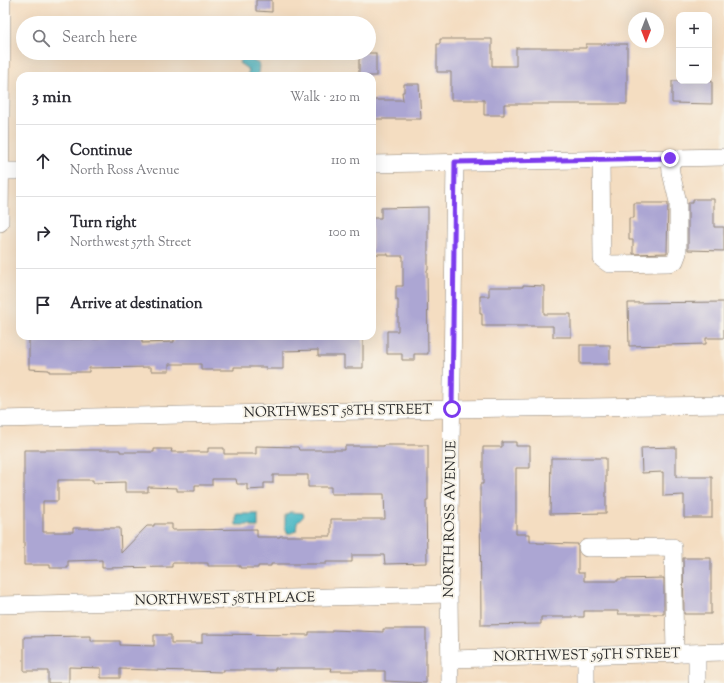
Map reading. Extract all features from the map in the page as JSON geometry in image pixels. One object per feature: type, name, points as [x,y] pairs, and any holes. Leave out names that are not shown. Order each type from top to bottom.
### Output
[{"type":"street","points":[[0,223],[2,0]]},
{"type":"street","points":[[601,160],[602,259],[609,264],[669,263],[675,260],[678,253],[678,202],[671,173],[670,158]]},
{"type":"street","points":[[376,164],[724,158]]},
{"type":"street","name":"NORTH ROSS AVENUE","points":[[450,683],[449,594],[455,162]]},
{"type":"street","points":[[0,171],[16,171]]},
{"type":"street","name":"NORTHWEST 58TH STREET","points":[[0,419],[452,409],[724,405]]},
{"type":"street","points":[[587,548],[673,548],[675,654]]},
{"type":"street","name":"NORTHWEST 58TH PLACE","points":[[0,605],[449,594]]},
{"type":"street","name":"NORTHWEST 59TH STREET","points":[[450,659],[724,652]]},
{"type":"street","points":[[697,653],[697,681]]},
{"type":"street","points":[[586,656],[586,683]]},
{"type":"water","points":[[240,60],[252,60],[259,64],[258,72],[248,72],[249,70],[239,63]]},
{"type":"water","points":[[290,512],[303,513],[304,516],[297,523],[296,531],[287,533],[285,527],[285,515]]},
{"type":"water","points":[[236,514],[258,514],[258,527],[252,527],[252,525],[236,525]]},
{"type":"building","points":[[256,0],[272,0],[272,12],[256,11]]},
{"type":"building","points":[[440,39],[492,39],[492,66],[516,66],[516,48],[586,48],[586,44],[627,44],[627,104],[504,104],[504,115],[484,115],[484,100],[451,100],[451,72],[437,72],[437,44],[440,44]]},
{"type":"building","points":[[359,60],[376,60],[376,72],[359,72]]},
{"type":"building","points":[[672,81],[676,81],[676,84],[712,84],[712,104],[672,103]]},
{"type":"building","points":[[404,84],[419,84],[421,119],[376,119],[376,100],[403,100],[402,92],[404,92]]},
{"type":"building","points":[[693,199],[714,199],[714,227],[724,227],[724,251],[688,250],[688,203],[693,203]]},
{"type":"building","points":[[634,203],[668,203],[667,253],[633,254],[633,240],[629,240],[629,218],[634,218]]},
{"type":"building","points":[[428,207],[428,354],[414,354],[414,360],[402,360],[402,354],[387,354],[387,331],[398,331],[398,300],[396,300],[396,286],[403,286],[403,256],[376,254],[376,218],[381,218],[381,208]]},
{"type":"building","points":[[523,285],[544,286],[544,314],[571,314],[571,337],[553,337],[553,326],[482,326],[480,296],[489,296],[489,287],[523,287]]},
{"type":"building","points":[[724,302],[724,338],[706,338],[706,344],[629,346],[628,303]]},
{"type":"building","points":[[29,340],[142,340],[142,343],[174,342],[174,340],[363,340],[363,368],[344,368],[344,356],[318,356],[318,350],[283,351],[283,369],[266,369],[266,367],[234,367],[234,370],[201,370],[201,364],[169,364],[169,371],[151,371],[151,367],[89,368],[89,372],[49,372],[49,370],[29,369]]},
{"type":"building","points":[[580,345],[610,345],[610,364],[580,364]]},
{"type":"building","points":[[502,442],[516,442],[516,446],[530,446],[530,468],[516,468],[516,534],[530,534],[530,542],[578,544],[578,573],[584,573],[584,581],[618,581],[618,579],[664,578],[664,614],[618,614],[618,611],[584,611],[584,617],[541,617],[541,624],[481,625],[480,484],[483,484],[483,447],[502,447]]},
{"type":"building","points":[[428,445],[428,500],[426,500],[427,563],[385,564],[384,555],[352,555],[352,562],[326,562],[326,564],[271,564],[271,566],[258,566],[258,568],[240,568],[240,566],[208,566],[208,563],[172,563],[172,567],[102,568],[102,560],[68,561],[68,568],[50,568],[50,565],[24,565],[24,450],[120,450],[120,452],[154,452],[154,449],[172,449],[171,452],[208,452],[208,448],[224,448],[224,454],[256,454],[256,446],[298,447],[299,450],[345,450],[345,446]],"holes":[[[273,475],[308,475],[308,487],[331,487],[331,494],[384,494],[385,519],[331,519],[331,536],[257,537],[257,529],[172,530],[172,524],[154,524],[154,526],[147,526],[121,553],[120,528],[73,528],[73,532],[43,532],[43,501],[58,501],[58,480],[93,480],[93,483],[125,482],[125,492],[148,492],[148,487],[177,488],[177,491],[195,491],[195,485],[212,485],[212,479],[236,479],[237,484],[247,484],[247,490],[264,489],[264,483],[273,483]]]},
{"type":"building","points":[[676,447],[676,477],[712,477],[712,518],[684,518],[684,495],[663,496],[663,472],[642,473],[641,448]]},
{"type":"building","points":[[551,458],[606,458],[606,513],[550,514]]},
{"type":"building","points":[[683,558],[711,558],[711,614],[684,614]]},
{"type":"building","points":[[383,629],[426,629],[426,683],[385,681],[385,671],[331,671],[332,668],[275,668],[275,670],[223,670],[223,672],[120,669],[120,678],[101,678],[101,668],[69,667],[69,683],[48,683],[48,671],[24,671],[24,637],[91,636],[91,641],[120,641],[120,645],[154,646],[154,635],[171,635],[171,643],[202,643],[202,634],[309,635],[309,632],[332,632],[332,630],[383,632]]},
{"type":"route","points":[[452,409],[455,162],[670,158]]}]
